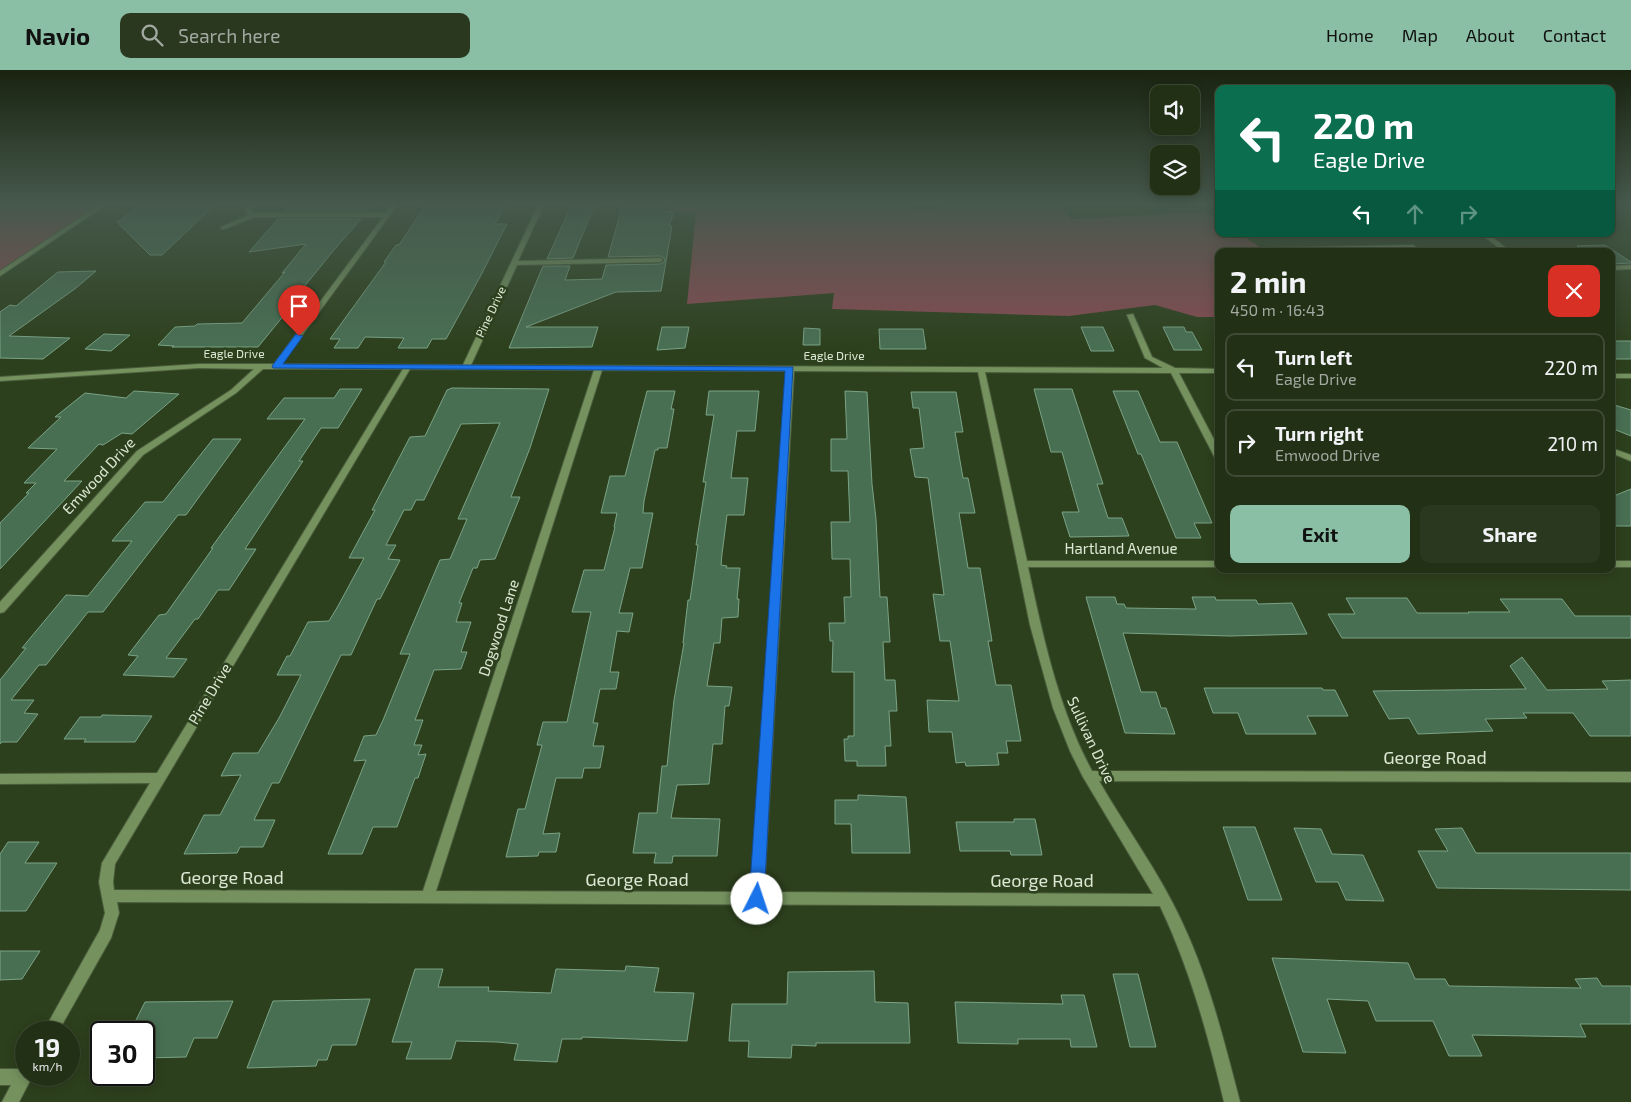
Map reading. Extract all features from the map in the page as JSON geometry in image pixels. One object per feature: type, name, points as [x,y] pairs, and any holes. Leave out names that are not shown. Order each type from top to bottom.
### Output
[{"type":"street","points":[[0,274],[34,251]]},
{"type":"street","points":[[276,366],[360,251]]},
{"type":"street","name":"Pine Drive","points":[[466,367],[520,251]]},
{"type":"street","points":[[514,263],[660,260]]},
{"type":"street","points":[[1615,268],[1631,267]]},
{"type":"street","points":[[1131,314],[1149,358],[1174,371],[1215,450]]},
{"type":"street","name":"Eagle Drive","points":[[0,379],[149,368],[261,366],[1215,371]]},
{"type":"street","name":"Emwood Drive","points":[[0,609],[140,453],[165,434],[231,395],[248,382],[261,366]]},
{"type":"street","name":"Pine Drive","points":[[56,1021],[106,932],[112,913],[106,882],[110,863],[408,367]]},
{"type":"street","name":"Dogwood Lane","points":[[427,898],[599,368]]},
{"type":"street","points":[[757,899],[790,368]]},
{"type":"street","name":"Sullivan Drive","points":[[981,370],[1022,564],[1055,698],[1067,731],[1089,776],[1164,900],[1186,945],[1206,999],[1232,1102]]},
{"type":"street","points":[[1615,376],[1631,376]]},
{"type":"street","points":[[1615,452],[1631,458]]},
{"type":"street","name":"Hartland Avenue","points":[[1022,564],[1215,564]]},
{"type":"street","points":[[1615,564],[1631,564]]},
{"type":"street","name":"George Road","points":[[1089,776],[1631,777]]},
{"type":"street","points":[[0,779],[160,778]]},
{"type":"street","name":"George Road","points":[[109,896],[1164,900]]},
{"type":"street","points":[[0,1077],[15,1076]]},
{"type":"street","points":[[10,1102],[19,1086]]},
{"type":"shaded area","points":[[0,251],[33,251],[0,273]]},
{"type":"shaded area","points":[[692,251],[1215,251],[1215,317],[1197,317],[1155,305],[1069,316],[832,309],[834,293],[687,304]]},
{"type":"building","points":[[146,251],[166,251],[162,255],[150,255]]},
{"type":"building","points":[[300,251],[333,251],[258,347],[172,347],[174,346],[158,345],[175,327],[195,326],[197,324],[242,323],[285,272],[282,273]]},
{"type":"building","points":[[392,251],[493,251],[446,339],[432,339],[427,348],[398,348],[404,338],[365,337],[358,348],[334,348],[340,339],[330,339],[386,262],[384,262]]},
{"type":"building","points":[[551,251],[576,251],[573,258],[547,259]]},
{"type":"building","points":[[610,251],[668,251],[661,291],[616,292],[526,327],[598,327],[592,347],[509,348],[543,266],[570,266],[565,280],[602,279],[606,265],[660,264],[665,259],[660,256],[608,257]]},
{"type":"building","points":[[1615,252],[1631,262],[1615,264]]},
{"type":"building","points":[[96,271],[76,288],[9,336],[70,338],[43,359],[0,358],[0,312],[10,305],[16,306],[58,272]]},
{"type":"building","points":[[662,327],[689,327],[685,348],[657,350]]},
{"type":"building","points":[[1081,327],[1103,327],[1114,351],[1091,351]]},
{"type":"building","points":[[1163,327],[1184,327],[1186,332],[1192,332],[1202,350],[1174,350]]},
{"type":"building","points":[[804,328],[820,329],[820,345],[803,345]]},
{"type":"building","points":[[879,329],[923,329],[926,349],[880,349]]},
{"type":"building","points":[[104,334],[130,335],[111,351],[85,349]]},
{"type":"building","points":[[1615,341],[1631,341],[1631,359],[1615,359]]},
{"type":"building","points":[[452,388],[549,389],[530,448],[511,497],[520,497],[495,559],[480,560],[477,568],[473,568],[459,603],[462,603],[456,622],[471,622],[461,652],[467,652],[461,669],[434,670],[415,720],[423,720],[414,745],[422,745],[418,755],[426,754],[397,827],[373,827],[362,854],[328,854],[366,760],[354,761],[364,736],[376,735],[383,720],[410,654],[400,654],[440,560],[450,559],[467,519],[458,519],[500,423],[461,424],[424,500],[416,500],[411,510],[404,510],[386,545],[396,545],[388,559],[400,560],[380,599],[377,599],[351,655],[341,655],[279,783],[272,783],[254,820],[275,820],[263,847],[240,847],[237,853],[184,854],[204,815],[220,815],[241,775],[221,776],[233,753],[258,753],[279,718],[301,675],[277,675],[287,656],[290,656],[308,622],[329,621],[364,558],[349,558],[375,510],[372,510],[410,437],[425,436],[447,390]]},
{"type":"building","points":[[340,389],[362,389],[338,428],[321,428],[299,461],[303,461],[245,549],[256,549],[229,590],[218,590],[198,619],[195,619],[166,658],[187,659],[174,677],[123,675],[138,656],[128,655],[159,615],[166,614],[213,548],[211,548],[305,419],[267,419],[284,398],[334,398]]},
{"type":"building","points":[[1034,389],[1072,389],[1103,484],[1097,484],[1108,518],[1122,518],[1129,536],[1070,537],[1062,512],[1079,512],[1062,452],[1051,452]]},
{"type":"building","points":[[134,391],[179,394],[132,434],[122,433],[103,445],[99,444],[64,481],[82,481],[0,569],[0,523],[36,483],[24,483],[57,449],[28,448],[61,417],[55,417],[85,393],[126,398]]},
{"type":"building","points":[[647,391],[675,391],[671,409],[674,409],[667,448],[655,450],[644,501],[643,513],[653,513],[642,568],[630,568],[619,613],[633,613],[629,632],[617,631],[610,672],[619,672],[616,689],[600,689],[593,723],[598,723],[593,746],[604,746],[600,768],[584,768],[582,778],[556,778],[543,834],[560,833],[556,852],[539,852],[538,856],[506,857],[518,809],[525,809],[542,745],[537,745],[543,722],[567,722],[591,612],[572,612],[584,570],[604,570],[617,513],[601,513],[610,476],[625,476]]},
{"type":"building","points":[[709,391],[759,391],[755,431],[737,431],[731,478],[748,478],[744,515],[727,515],[722,554],[721,565],[727,566],[726,568],[740,568],[737,599],[739,599],[738,617],[722,618],[720,643],[714,643],[707,686],[732,687],[729,706],[725,706],[722,744],[713,744],[709,784],[677,785],[671,818],[720,819],[717,856],[673,856],[672,863],[654,863],[656,853],[633,853],[639,813],[657,813],[662,766],[667,766],[674,700],[684,643],[688,600],[690,600],[706,482],[703,482],[714,415],[706,415]]},
{"type":"building","points":[[845,391],[867,392],[880,597],[887,597],[890,642],[883,642],[885,680],[895,680],[897,711],[889,711],[891,746],[885,746],[886,766],[857,766],[857,761],[845,761],[844,739],[848,739],[848,736],[854,736],[854,672],[832,672],[833,641],[830,641],[829,623],[845,623],[844,597],[851,597],[850,559],[832,559],[831,522],[850,522],[848,471],[831,471],[831,439],[847,439]]},
{"type":"building","points":[[1113,391],[1138,391],[1160,442],[1177,442],[1212,523],[1194,523],[1201,538],[1176,538],[1141,454],[1138,454]]},
{"type":"building","points":[[911,392],[956,392],[963,432],[955,432],[963,478],[968,478],[975,513],[959,513],[968,568],[980,568],[992,641],[988,641],[996,685],[1011,685],[1021,741],[1006,741],[1008,753],[997,753],[999,765],[966,766],[965,762],[956,763],[952,732],[929,732],[927,700],[959,701],[950,641],[940,641],[933,594],[944,595],[928,478],[915,477],[910,449],[924,448],[919,408],[913,408]]},
{"type":"building","points":[[1615,405],[1631,410],[1631,436],[1615,430]]},
{"type":"building","points":[[213,439],[241,439],[186,515],[178,515],[103,612],[88,612],[46,665],[39,665],[11,700],[34,700],[24,713],[38,714],[17,742],[2,742],[0,744],[0,680],[26,648],[22,648],[66,595],[88,596],[132,541],[112,541],[145,502],[163,502]]},
{"type":"building","points":[[1631,489],[1631,526],[1615,526],[1615,495]]},
{"type":"building","points":[[1086,597],[1115,597],[1117,604],[1124,604],[1126,608],[1196,609],[1192,597],[1215,597],[1216,600],[1256,600],[1258,604],[1292,603],[1307,634],[1230,636],[1123,633],[1141,692],[1156,692],[1161,708],[1166,708],[1175,734],[1125,733]]},
{"type":"building","points":[[1346,598],[1407,598],[1417,613],[1510,612],[1500,599],[1562,599],[1575,616],[1631,616],[1631,638],[1342,638],[1328,614],[1355,614]]},
{"type":"building","points":[[1522,657],[1547,690],[1608,689],[1602,681],[1631,680],[1631,736],[1590,736],[1573,713],[1523,713],[1527,718],[1485,719],[1493,731],[1418,734],[1409,718],[1389,719],[1373,691],[1526,689],[1510,666]]},
{"type":"building","points":[[1204,688],[1322,688],[1323,690],[1335,690],[1348,716],[1307,716],[1316,734],[1246,734],[1238,713],[1213,713]]},
{"type":"building","points":[[102,715],[152,716],[135,742],[84,742],[86,739],[64,739],[80,717],[101,717]]},
{"type":"building","points":[[858,795],[906,797],[910,853],[852,853],[851,824],[835,824],[835,800],[858,800]]},
{"type":"building","points":[[1014,819],[1035,819],[1042,855],[1011,855],[1010,851],[960,851],[956,822],[1014,822]]},
{"type":"building","points":[[1223,827],[1255,827],[1282,900],[1248,900]]},
{"type":"building","points":[[1294,828],[1321,829],[1332,854],[1363,855],[1384,901],[1346,900],[1338,882],[1316,882]]},
{"type":"building","points":[[1462,828],[1476,853],[1631,853],[1631,890],[1437,888],[1418,851],[1448,851],[1435,829]]},
{"type":"building","points":[[8,842],[39,842],[25,863],[57,863],[26,911],[0,911],[0,854]]},
{"type":"building","points":[[0,951],[40,951],[22,979],[0,980]]},
{"type":"building","points":[[1272,958],[1408,963],[1415,979],[1445,979],[1449,986],[1581,988],[1575,979],[1597,978],[1602,986],[1631,986],[1631,1024],[1580,1024],[1586,1037],[1472,1035],[1482,1056],[1449,1056],[1433,1021],[1376,1021],[1368,1001],[1327,999],[1346,1053],[1303,1052]]},
{"type":"building","points":[[626,966],[659,968],[654,992],[694,993],[687,1041],[582,1037],[582,1039],[562,1039],[557,1062],[514,1060],[518,1044],[456,1041],[451,1059],[406,1059],[412,1042],[392,1042],[415,969],[443,969],[438,987],[489,987],[488,991],[551,993],[556,969],[625,971]]},
{"type":"building","points":[[874,971],[875,1002],[908,1003],[910,1043],[816,1043],[816,1046],[792,1045],[791,1058],[748,1057],[749,1041],[729,1041],[732,1004],[787,1004],[788,972]]},
{"type":"building","points":[[1113,974],[1138,974],[1156,1047],[1130,1047]]},
{"type":"building","points":[[1061,995],[1084,995],[1097,1047],[1071,1047],[1070,1039],[1018,1039],[1018,1044],[958,1043],[955,1002],[1063,1004]]},
{"type":"building","points":[[370,999],[356,1045],[332,1045],[327,1060],[318,1060],[316,1066],[247,1068],[273,1001]]},
{"type":"building","points":[[233,1001],[217,1038],[194,1038],[186,1057],[155,1058],[155,1021],[136,1021],[145,1002]]},
{"type":"route","points":[[299,336],[276,366],[790,368],[757,899]]}]
